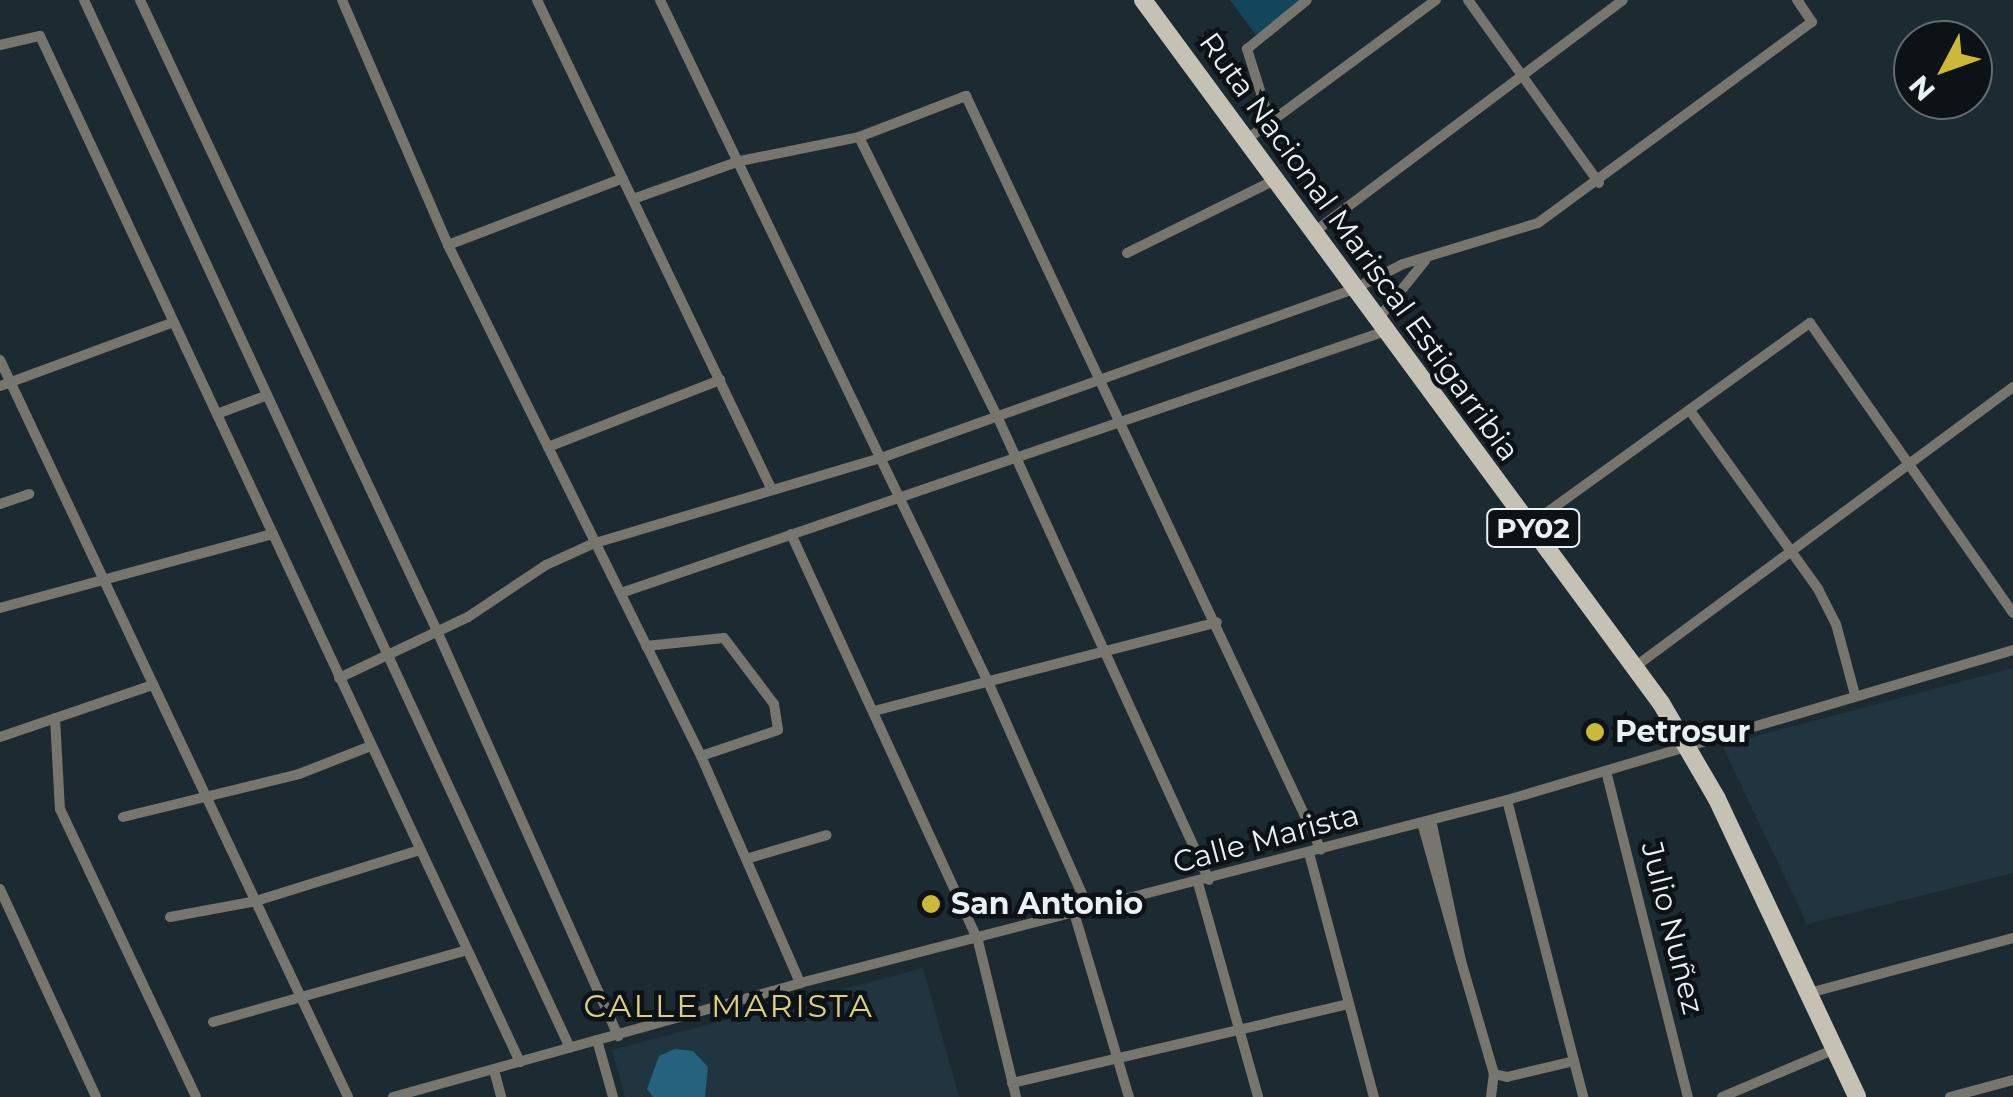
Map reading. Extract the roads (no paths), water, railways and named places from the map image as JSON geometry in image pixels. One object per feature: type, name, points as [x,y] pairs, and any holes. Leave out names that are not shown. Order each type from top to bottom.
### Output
[{"type":"main road","name":"Ruta Nacional Mariscal Estigarribia","points":[[1143,0],[1636,666],[1687,746],[1857,1097]]},
{"type":"street","points":[[84,0],[570,1048]]},
{"type":"street","points":[[140,0],[437,631],[618,1036]]},
{"type":"street","points":[[342,0],[448,244],[592,544],[701,756],[800,983]]},
{"type":"street","points":[[537,0],[772,490]]},
{"type":"street","points":[[660,0],[989,684],[1090,912]]},
{"type":"street","points":[[1270,122],[1248,48],[1306,0]]},
{"type":"street","points":[[1246,140],[1436,0]]},
{"type":"street","points":[[1468,0],[1599,183]]},
{"type":"street","points":[[1314,232],[1622,0]]},
{"type":"street","points":[[339,678],[386,652],[437,631],[546,564],[592,544],[881,458],[1354,289],[1403,264],[1538,223],[1599,183],[1812,22],[1796,0]]},
{"type":"street","points":[[0,45],[40,36],[520,1062]]},
{"type":"street","points":[[633,199],[740,161],[858,136],[966,96],[1217,622],[1315,852],[1374,1097]]},
{"type":"street","points":[[858,136],[996,416],[1106,654],[1204,881],[1258,1097]]},
{"type":"street","points":[[448,244],[623,178]]},
{"type":"street","points":[[1127,252],[1275,180]]},
{"type":"street","points":[[620,593],[1015,458],[1382,325],[1426,260]]},
{"type":"street","points":[[6,384],[174,322]]},
{"type":"street","points":[[1531,524],[1810,323],[2013,614]]},
{"type":"street","points":[[0,360],[6,384],[348,1097]]},
{"type":"street","points":[[548,447],[720,380]]},
{"type":"street","points":[[1636,666],[1911,468],[2013,387]]},
{"type":"street","points":[[218,414],[265,396]]},
{"type":"street","points":[[1691,412],[1794,554],[1836,624],[1855,695]]},
{"type":"street","points":[[0,504],[29,494]]},
{"type":"street","points":[[0,608],[273,534]]},
{"type":"street","points":[[792,534],[978,942],[1016,1097]]},
{"type":"street","points":[[874,710],[1106,654],[1217,622]]},
{"type":"street","points":[[646,646],[724,638],[774,704],[778,730],[701,756]]},
{"type":"street","name":"Calle Marista","points":[[394,1097],[800,983],[978,942],[1507,800],[2013,650]]},
{"type":"street","points":[[0,737],[153,685]]},
{"type":"street","points":[[55,718],[60,809],[196,1097]]},
{"type":"street","points":[[123,817],[299,774],[371,746]]},
{"type":"street","name":"Julio Nuñez","points":[[1606,770],[1688,1097]]},
{"type":"street","points":[[1507,800],[1583,1097]]},
{"type":"street","points":[[1426,822],[1494,1074],[1491,1097]]},
{"type":"street","points":[[746,860],[827,835]]},
{"type":"street","points":[[170,918],[256,901],[420,850]]},
{"type":"street","points":[[0,888],[96,1097]]},
{"type":"street","points":[[1076,916],[1129,1097]]},
{"type":"street","points":[[1809,993],[2013,938]]},
{"type":"street","points":[[213,1022],[467,950]]},
{"type":"street","points":[[1012,1083],[1350,1004]]},
{"type":"street","points":[[597,1040],[612,1097]]},
{"type":"street","points":[[1722,1097],[1764,1084],[1834,1049]]},
{"type":"street","points":[[1494,1074],[1507,1077],[1574,1061]]},
{"type":"street","points":[[494,1070],[502,1097]]},
{"type":"street","points":[[1950,1097],[2013,1080]]},
{"type":"street","points":[[1764,1084],[1768,1097]]},
{"type":"place","name":"Petrosur","points":[[1595,732]]},
{"type":"place","name":"San Antonio","points":[[931,904]]},
{"type":"district","name":"CALLE MARISTA","points":[[729,1006]]}]
